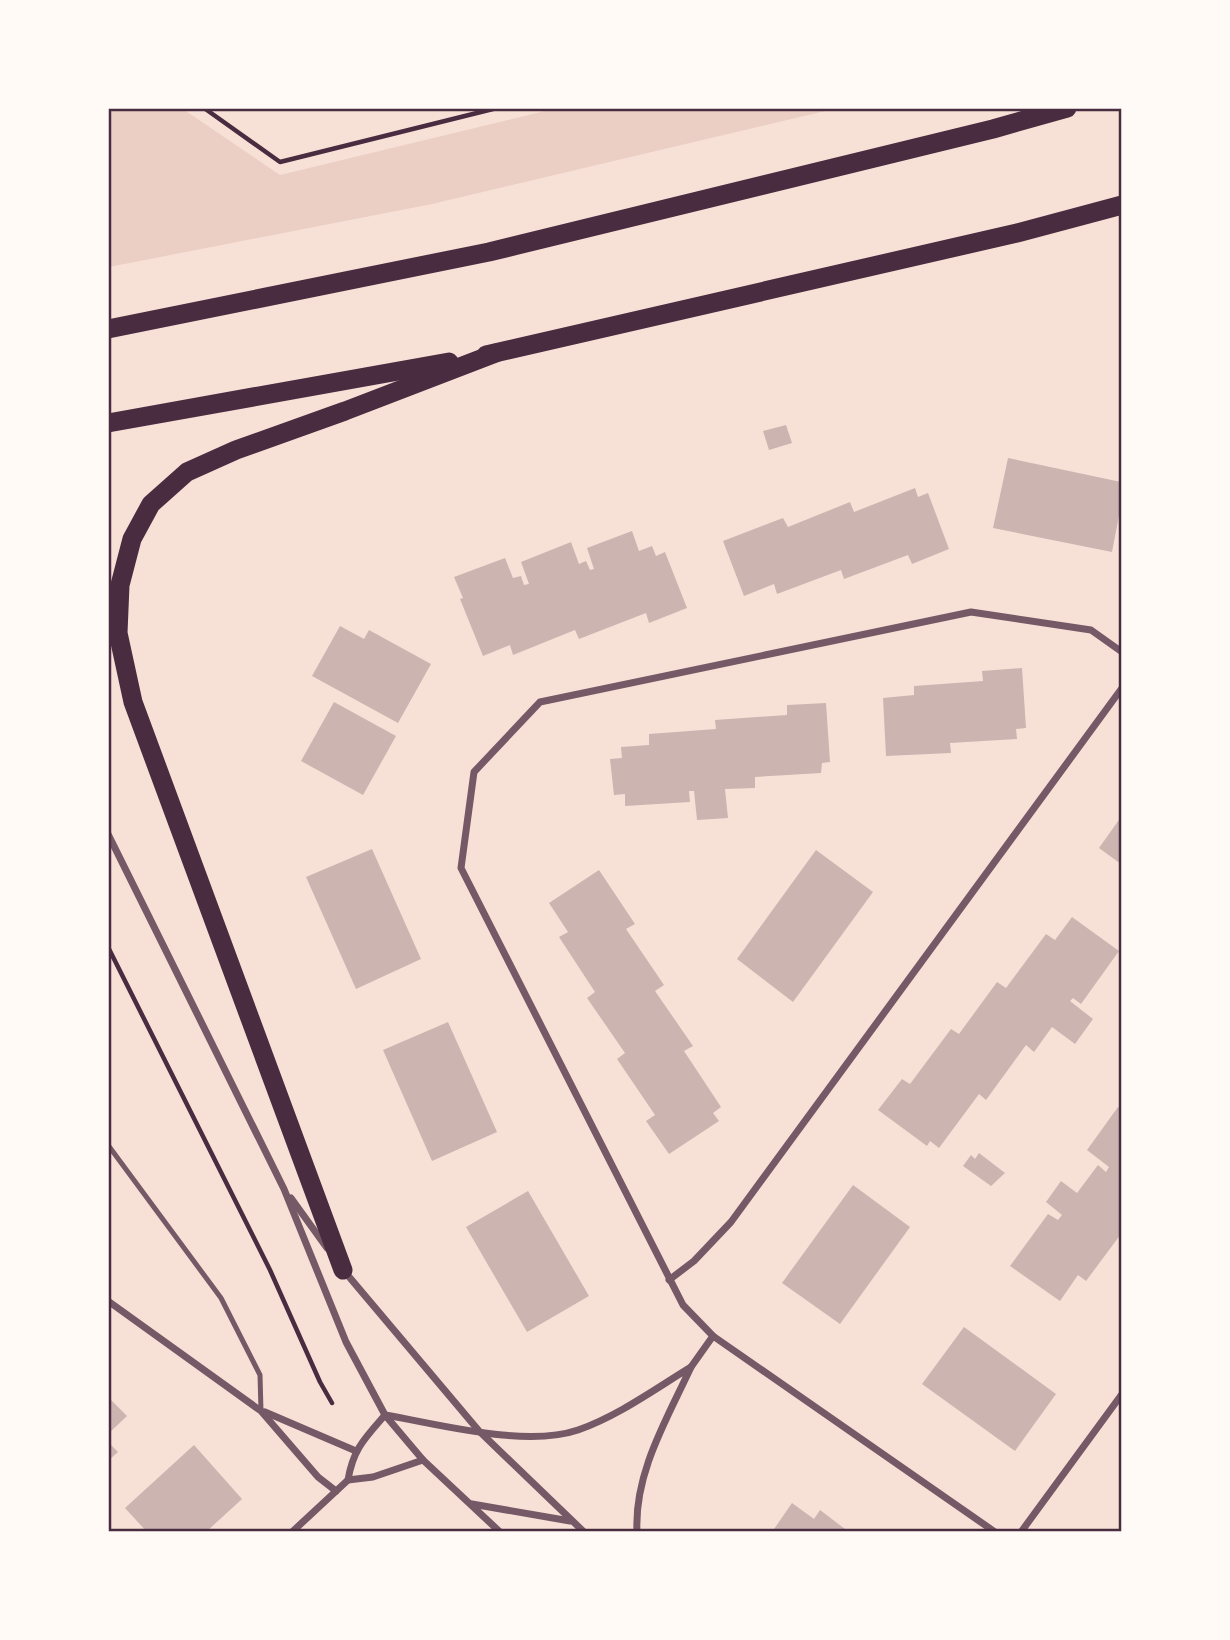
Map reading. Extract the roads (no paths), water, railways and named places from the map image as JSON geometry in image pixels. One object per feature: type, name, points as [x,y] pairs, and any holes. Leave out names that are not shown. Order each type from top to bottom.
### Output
[{"type":"highway","points":[[108,329],[489,253],[980,133],[1067,108]]},
{"type":"highway","points":[[108,423],[496,353],[1017,233],[1122,205]]},
{"type":"highway","points":[[343,1270],[133,702],[118,633],[120,585],[132,539],[151,504],[187,472],[236,450],[496,353]]},
{"type":"street","points":[[995,1531],[713,1336],[683,1305],[461,868],[474,772],[540,702],[971,612],[1091,630],[1122,652]]},
{"type":"street","points":[[669,1280],[694,1261],[731,1222],[1122,688]]},
{"type":"street","points":[[108,834],[284,1189],[346,1342],[385,1415],[423,1460],[500,1531]]},
{"type":"street","points":[[284,1189],[343,1270],[479,1432],[583,1531]]},
{"type":"street","points":[[108,1301],[261,1411],[318,1477],[336,1491]]},
{"type":"street","points":[[637,1531],[641,1488],[653,1449],[691,1367],[713,1336]]},
{"type":"street","points":[[385,1415],[479,1432],[559,1435],[579,1430],[691,1367]]},
{"type":"street","points":[[1021,1531],[1122,1394]]},
{"type":"street","points":[[261,1411],[357,1449]]},
{"type":"street","points":[[348,1480],[351,1462],[357,1449],[385,1415]]},
{"type":"street","points":[[292,1531],[348,1480],[373,1477],[423,1460]]},
{"type":"street","points":[[471,1504],[573,1521]]},
{"type":"lane","points":[[108,1145],[221,1298],[260,1375],[261,1411]]}]
